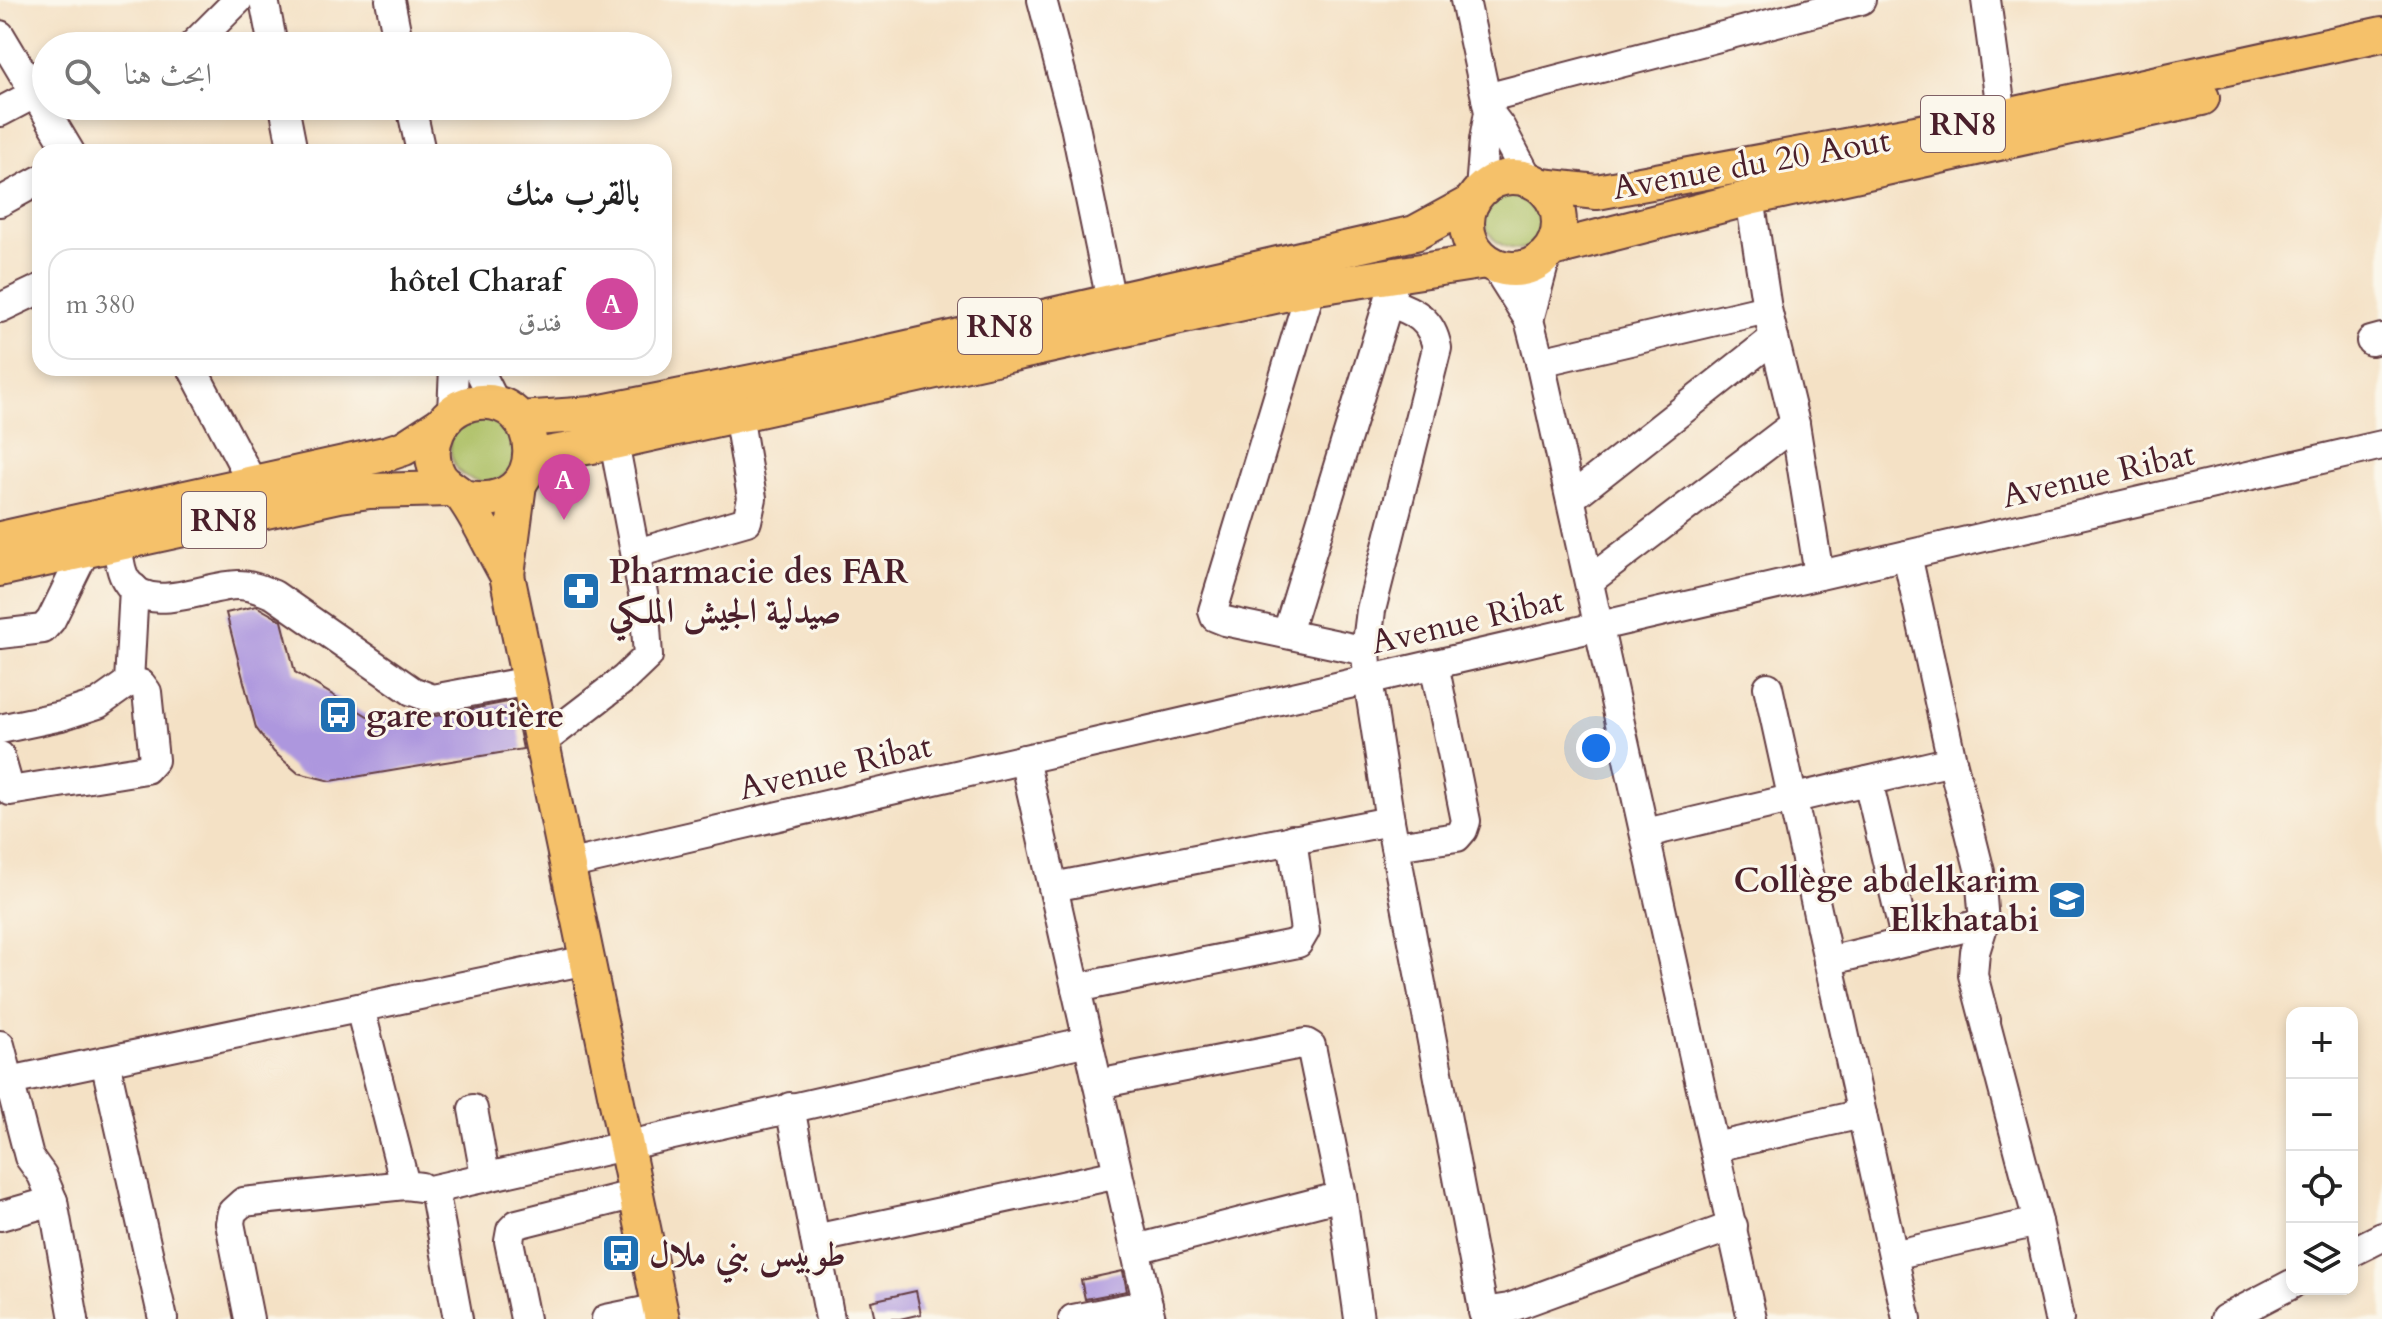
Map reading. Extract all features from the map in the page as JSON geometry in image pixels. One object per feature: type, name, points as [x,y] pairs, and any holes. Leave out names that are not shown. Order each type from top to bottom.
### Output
[{"type":"main road","name":"Avenue du 20 Aout","points":[[1536,183],[1597,192],[2002,117],[2382,34]]},
{"type":"main road","name":"Avenue du 20 Aout","points":[[1549,253],[1750,198],[2382,58]]},
{"type":"main road","name":"RN8","points":[[0,539],[389,453],[404,448],[473,403],[508,411],[592,414],[761,380],[1415,233],[1503,178],[1536,183]]},
{"type":"main road","points":[[1536,183],[1550,194],[1560,216],[1560,227],[1549,253]]},
{"type":"main road","points":[[1476,196],[1467,230],[1473,247],[1490,264]]},
{"type":"main road","name":"RN8","points":[[0,569],[340,495],[370,491],[457,493],[479,500],[494,499],[508,494],[525,471],[614,442],[1311,288],[1393,288],[1490,264],[1516,270],[1537,264],[1549,253]]},
{"type":"main road","points":[[507,575],[525,471],[527,431],[508,411]]},
{"type":"main road","points":[[447,418],[434,441],[433,458],[439,475],[457,493],[507,575],[661,1314]]},
{"type":"street","points":[[206,32],[238,0]]},
{"type":"street","points":[[264,0],[270,32]]},
{"type":"street","points":[[390,0],[396,32]]},
{"type":"street","points":[[1042,0],[1074,121],[1111,301]]},
{"type":"street","points":[[1465,0],[1487,105],[1476,196]]},
{"type":"street","points":[[1487,105],[1861,0]]},
{"type":"street","points":[[1986,0],[2002,117]]},
{"type":"street","points":[[0,35],[32,87]]},
{"type":"street","points":[[0,112],[32,95]]},
{"type":"street","points":[[1487,105],[1536,183]]},
{"type":"street","points":[[52,120],[65,144]]},
{"type":"street","points":[[287,120],[291,144]]},
{"type":"street","points":[[414,120],[419,144]]},
{"type":"street","points":[[0,202],[32,184]]},
{"type":"street","points":[[1750,198],[1767,309],[1795,424],[1819,575]]},
{"type":"street","points":[[1529,320],[1549,253]]},
{"type":"street","points":[[1490,264],[1529,320],[1540,362],[1752,1319]]},
{"type":"street","points":[[1311,288],[1213,611],[1215,617],[1225,621],[1366,651]]},
{"type":"street","points":[[1287,633],[1393,288]]},
{"type":"street","points":[[1393,288],[1412,310],[1425,319],[1437,348],[1371,610],[1366,651],[1368,679],[1393,833],[1484,1316],[1733,1226]]},
{"type":"street","points":[[0,308],[32,293]]},
{"type":"street","points":[[1540,362],[1767,309]]},
{"type":"street","points":[[1571,498],[1774,338]]},
{"type":"street","points":[[196,376],[253,484]]},
{"type":"street","points":[[447,418],[453,376]]},
{"type":"street","points":[[484,376],[508,411]]},
{"type":"street","points":[[637,553],[747,521],[752,498],[738,414]]},
{"type":"street","points":[[1589,581],[1795,424]]},
{"type":"street","points":[[542,742],[624,679],[648,656],[647,613],[614,442]]},
{"type":"street","name":"Avenue Ribat","points":[[567,865],[2382,445]]},
{"type":"street","points":[[0,634],[43,629],[101,547],[125,580],[145,595],[167,599],[218,587],[251,586],[274,595],[412,691],[433,699],[529,681]]},
{"type":"street","points":[[1907,555],[1980,872],[1984,923],[1975,952],[1973,975],[2038,1222],[2059,1319]]},
{"type":"street","points":[[129,682],[134,588]]},
{"type":"street","points":[[1053,887],[1292,839],[1393,833],[1457,837],[1466,821],[1434,664]]},
{"type":"street","points":[[0,729],[61,716],[98,704],[129,682],[141,684],[147,692],[154,760],[146,769],[10,791],[0,756]]},
{"type":"street","points":[[1768,687],[1907,1319]]},
{"type":"street","points":[[1024,759],[1150,1311],[1073,1319]]},
{"type":"street","points":[[1646,833],[1952,761]]},
{"type":"street","points":[[1868,781],[1906,942]]},
{"type":"street","points":[[1076,988],[1298,943],[1305,931],[1292,839]]},
{"type":"street","points":[[1828,961],[1984,923]]},
{"type":"street","points":[[4,1083],[587,960]]},
{"type":"street","points":[[360,1008],[405,1185]]},
{"type":"street","points":[[249,1319],[230,1223],[232,1212],[243,1202],[405,1185],[434,1189],[626,1143],[1088,1041]]},
{"type":"street","points":[[1098,1084],[1306,1043],[1311,1046],[1342,1196],[1359,1319]]},
{"type":"street","points":[[0,1045],[4,1083],[29,1157],[42,1175],[53,1201],[74,1319]]},
{"type":"street","points":[[105,1061],[163,1319]]},
{"type":"street","points":[[790,1107],[830,1319]]},
{"type":"street","points":[[473,1109],[485,1175]]},
{"type":"street","points":[[1715,1147],[1862,1114]]},
{"type":"street","points":[[815,1239],[1118,1174]]},
{"type":"street","points":[[434,1189],[452,1315]]},
{"type":"street","points":[[525,1319],[509,1241],[511,1230],[517,1224],[636,1194]]},
{"type":"street","points":[[1136,1249],[1342,1196]]},
{"type":"street","points":[[0,1216],[53,1201]]},
{"type":"street","points":[[1893,1255],[2038,1222]]},
{"type":"street","points":[[2358,1249],[2382,1237]]},
{"type":"street","points":[[2225,1319],[2266,1309],[2286,1290]]},
{"type":"street","points":[[606,1319],[661,1314]]},
{"type":"green space","points":[[1511,181],[1525,181],[1537,186],[1547,196],[1552,215],[1547,234],[1537,244],[1525,249],[1511,249],[1499,244],[1489,234],[1484,222],[1484,208],[1489,196],[1499,186]]},
{"type":"green space","points":[[490,406],[525,457],[495,483],[472,479],[458,471],[450,445],[450,432]]},
{"type":"building","points":[[256,606],[282,621],[295,672],[374,720],[419,712],[436,716],[513,701],[523,749],[331,781],[298,773],[274,752],[256,728],[226,613]]},
{"type":"building","points":[[1123,1271],[1127,1291],[1085,1299],[1081,1280]]},
{"type":"building","points":[[916,1291],[921,1314],[900,1319],[875,1319],[871,1301]]},
{"type":"place","name":"hôtel Charaf","points":[[564,520]]},
{"type":"place","name":"Pharmacie des FAR صيدلية الجيش الملكي","points":[[581,591]]},
{"type":"place","name":"gare routière","points":[[338,715]]},
{"type":"place","name":"Collège abdelkarim Elkhatabi","points":[[2067,900]]},
{"type":"place","name":"طوبيس بني ملال","points":[[621,1253]]}]
